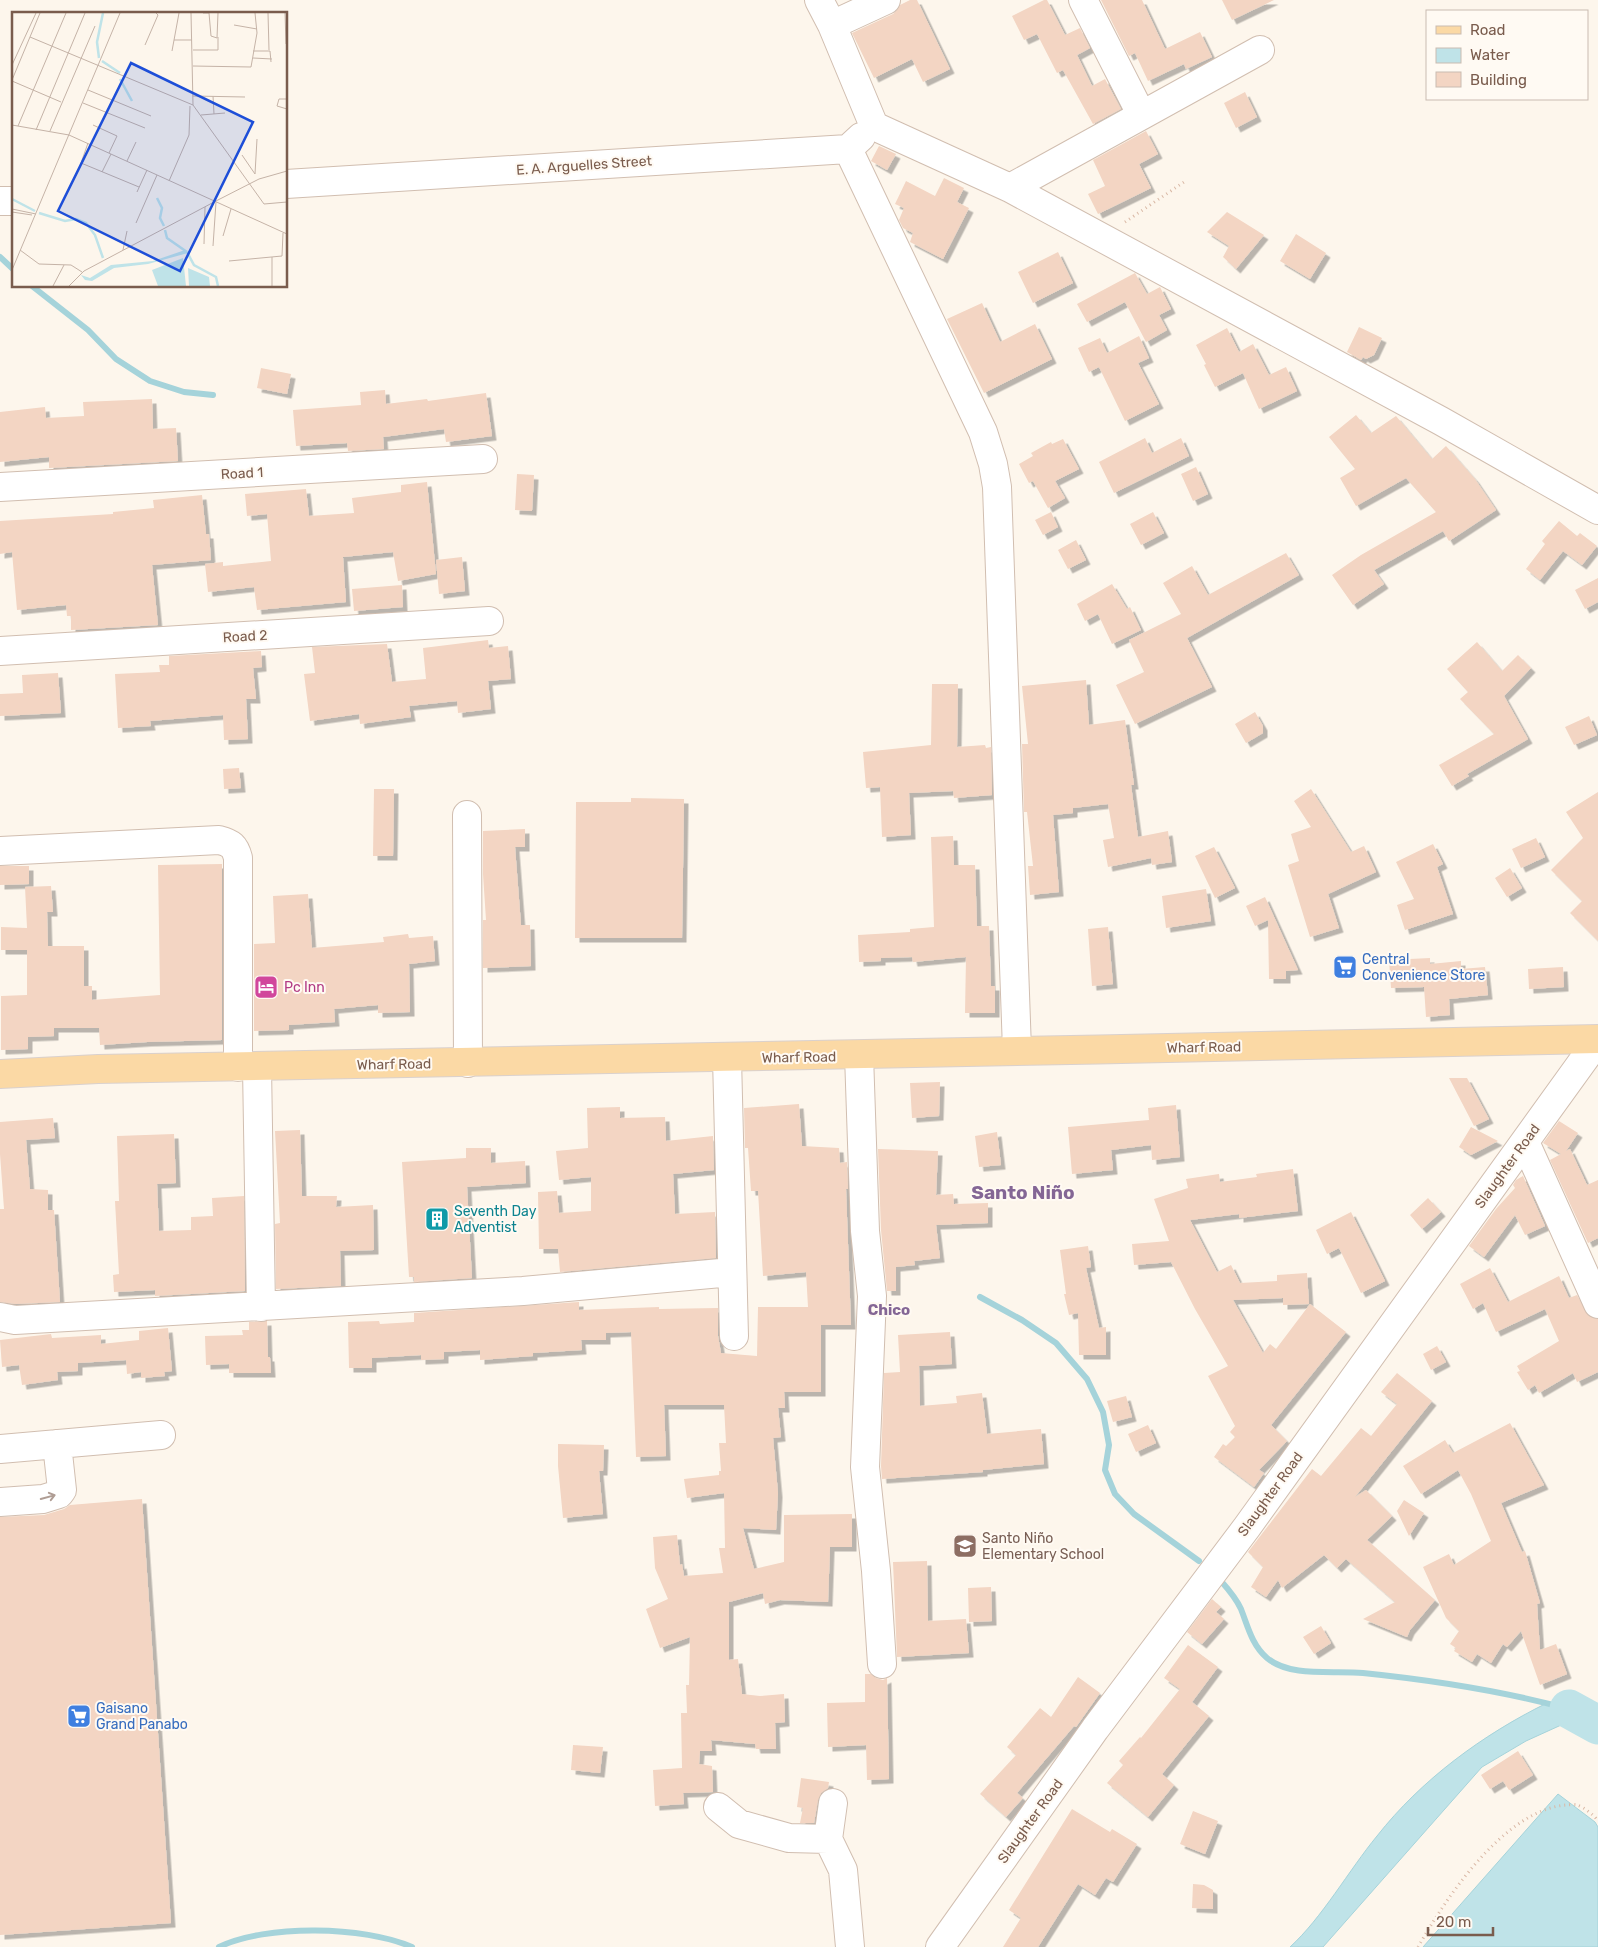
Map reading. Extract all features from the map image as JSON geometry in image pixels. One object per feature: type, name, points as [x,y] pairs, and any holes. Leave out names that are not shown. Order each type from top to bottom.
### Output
[{"type":"main road","name":"Wharf Road","points":[[0,1074],[98,1069],[1598,1040]]},
{"type":"street","points":[[819,0],[832,25],[874,126],[1010,188],[1442,420],[1598,510]]},
{"type":"street","points":[[832,25],[886,0]]},
{"type":"street","points":[[1083,0],[1141,114]]},
{"type":"street","points":[[1010,188],[1260,50]]},
{"type":"street","points":[[874,126],[848,149],[983,432],[993,464],[997,487],[1017,1050]]},
{"type":"street","name":"E. A. Arguelles Street","points":[[288,184],[848,149]]},
{"type":"street","name":"Road 1","points":[[0,487],[483,459]]},
{"type":"street","name":"Road 2","points":[[0,651],[489,621]]},
{"type":"street","points":[[467,815],[468,1063]]},
{"type":"street","points":[[0,851],[219,840],[231,843],[236,849],[238,858],[247,1067],[261,1306]]},
{"type":"street","name":"Slaughter Road","points":[[940,1947],[1096,1729],[1246,1527],[1598,1040]]},
{"type":"street","points":[[859,1055],[865,1231],[872,1296],[865,1467],[876,1571],[882,1664]]},
{"type":"street","points":[[727,1058],[734,1336]]},
{"type":"street","points":[[1524,1142],[1598,1304]]},
{"type":"street","points":[[0,1317],[15,1320],[523,1291],[732,1272]]},
{"type":"street","points":[[0,1449],[161,1434]]},
{"type":"street","points":[[0,1502],[43,1499],[59,1494],[62,1490],[57,1444]]},
{"type":"street","points":[[834,1803],[828,1839],[843,1870],[850,1947]]},
{"type":"street","points":[[718,1807],[739,1824],[788,1838],[828,1839]]},
{"type":"path","points":[[1102,238],[1187,180]]},
{"type":"path","points":[[1418,1947],[1439,1911],[1468,1874],[1496,1842],[1525,1820],[1553,1806],[1577,1805],[1596,1818],[1598,1822]]},
{"type":"water","points":[[1547,1703],[1569,1709],[1581,1716],[1526,1741],[1482,1767],[1323,1947],[1290,1947],[1324,1908],[1377,1836],[1413,1796],[1454,1760],[1476,1744]]},
{"type":"water","points":[[1558,1794],[1595,1822],[1598,1827],[1598,1947],[1423,1947]]},
{"type":"building","points":[[910,0],[917,0],[950,69],[923,82],[912,59],[874,78],[852,33],[893,14],[900,5]]},
{"type":"building","points":[[1047,0],[1065,35],[1080,28],[1090,48],[1077,55],[1092,86],[1105,79],[1121,109],[1093,124],[1063,70],[1057,73],[1037,34],[1024,40],[1012,16]]},
{"type":"building","points":[[1101,0],[1142,0],[1165,49],[1200,32],[1212,57],[1186,69],[1184,64],[1148,81],[1135,53],[1129,56]]},
{"type":"building","points":[[1222,0],[1274,0],[1232,20]]},
{"type":"building","points":[[1245,92],[1257,117],[1236,128],[1224,103]]},
{"type":"building","points":[[1146,131],[1158,154],[1139,164],[1151,188],[1098,214],[1088,194],[1105,186],[1093,160]]},
{"type":"building","points":[[879,146],[896,154],[887,170],[871,161]]},
{"type":"building","points":[[944,178],[964,188],[957,202],[969,208],[943,259],[910,242],[913,233],[903,228],[899,220],[904,208],[895,204],[906,181],[935,196]]},
{"type":"building","points":[[1227,212],[1264,235],[1236,269],[1223,257],[1229,246],[1207,232]]},
{"type":"building","points":[[1296,234],[1326,253],[1310,279],[1280,261]]},
{"type":"building","points":[[1058,252],[1073,283],[1033,303],[1018,272]]},
{"type":"building","points":[[1135,273],[1147,294],[1160,287],[1171,309],[1159,315],[1167,330],[1146,342],[1125,302],[1087,322],[1077,304]]},
{"type":"building","points":[[982,303],[1000,342],[1035,324],[1052,359],[984,393],[947,319]]},
{"type":"building","points":[[1359,327],[1382,338],[1374,355],[1366,359],[1363,357],[1361,360],[1347,352]]},
{"type":"building","points":[[1227,328],[1239,352],[1253,344],[1269,375],[1286,367],[1297,391],[1259,409],[1243,373],[1215,387],[1196,345]]},
{"type":"building","points":[[1139,336],[1149,358],[1138,363],[1159,404],[1125,421],[1099,367],[1089,372],[1078,348],[1100,338],[1107,353]]},
{"type":"building","points":[[261,368],[291,374],[287,394],[257,388]]},
{"type":"building","points":[[385,390],[386,404],[427,399],[428,401],[486,393],[492,436],[446,442],[444,429],[383,437],[384,449],[348,451],[347,443],[296,446],[293,410],[361,405],[360,392]]},
{"type":"building","points":[[152,399],[153,429],[176,428],[178,461],[49,468],[49,457],[0,462],[0,412],[45,407],[46,418],[84,416],[83,402]]},
{"type":"building","points":[[1356,415],[1371,433],[1396,416],[1432,459],[1446,446],[1475,479],[1496,510],[1449,541],[1443,531],[1374,570],[1384,584],[1353,605],[1332,575],[1361,555],[1436,512],[1406,478],[1356,506],[1340,478],[1355,469],[1329,437]]},
{"type":"building","points":[[1145,438],[1152,453],[1181,438],[1189,456],[1114,493],[1099,462]]},
{"type":"building","points":[[1063,439],[1079,469],[1055,481],[1065,498],[1048,508],[1033,481],[1029,483],[1019,464],[1033,456],[1031,453],[1051,442],[1052,444]]},
{"type":"building","points":[[1196,467],[1208,494],[1193,501],[1181,474]]},
{"type":"building","points":[[517,474],[534,475],[532,511],[515,510]]},
{"type":"building","points":[[427,482],[436,574],[398,581],[393,552],[343,557],[346,602],[257,610],[254,587],[208,592],[205,564],[223,562],[223,566],[271,561],[267,514],[247,516],[245,494],[306,489],[309,516],[354,513],[352,498],[401,492],[401,485]]},
{"type":"building","points":[[202,495],[206,534],[209,534],[211,560],[152,565],[158,625],[71,630],[71,616],[67,616],[66,605],[17,610],[12,552],[0,554],[0,521],[113,514],[113,512],[154,508],[153,500]]},
{"type":"building","points":[[1051,512],[1058,527],[1043,535],[1035,520]]},
{"type":"building","points":[[1153,512],[1164,533],[1141,545],[1130,524]]},
{"type":"building","points":[[1559,521],[1577,536],[1580,533],[1597,546],[1582,565],[1563,551],[1540,580],[1526,569],[1545,544],[1542,541]]},
{"type":"building","points":[[1076,540],[1086,560],[1068,569],[1058,550]]},
{"type":"building","points":[[1286,553],[1299,575],[1187,638],[1212,687],[1135,724],[1116,685],[1144,672],[1129,640],[1181,614],[1163,583],[1192,566],[1208,595]]},
{"type":"building","points":[[462,557],[465,591],[439,594],[436,560]]},
{"type":"building","points":[[1598,578],[1598,602],[1585,609],[1575,590]]},
{"type":"building","points":[[1112,584],[1127,609],[1130,607],[1141,630],[1112,644],[1098,614],[1085,621],[1077,604]]},
{"type":"building","points":[[402,585],[403,607],[354,611],[352,589]]},
{"type":"building","points":[[488,640],[489,648],[508,646],[511,679],[488,681],[491,709],[458,713],[457,701],[409,706],[411,717],[360,724],[359,714],[310,721],[304,674],[315,673],[312,647],[387,644],[392,682],[426,679],[423,648]]},
{"type":"building","points":[[1477,642],[1502,671],[1518,655],[1531,668],[1504,696],[1528,739],[1467,774],[1469,776],[1452,786],[1439,765],[1494,734],[1460,699],[1468,692],[1447,669]]},
{"type":"building","points":[[261,651],[262,667],[253,668],[256,699],[246,699],[248,739],[224,740],[223,715],[150,721],[151,726],[118,728],[115,674],[160,672],[159,665],[169,665],[169,656]]},
{"type":"building","points":[[58,673],[61,713],[0,716],[0,694],[23,693],[22,675]]},
{"type":"building","points":[[1086,680],[1089,725],[1125,720],[1134,785],[1131,785],[1138,837],[1168,831],[1172,862],[1152,865],[1151,858],[1108,867],[1103,840],[1114,838],[1108,804],[1073,808],[1073,813],[1053,815],[1059,892],[1030,895],[1028,866],[1033,866],[1027,812],[1024,812],[1022,744],[1028,744],[1022,686]]},
{"type":"building","points":[[932,684],[958,684],[957,747],[985,745],[986,748],[991,747],[992,795],[954,798],[953,791],[909,793],[911,835],[882,837],[880,787],[866,788],[863,752],[931,745]]},
{"type":"building","points":[[1255,712],[1263,726],[1263,733],[1246,743],[1235,724]]},
{"type":"building","points":[[1589,716],[1597,735],[1574,745],[1565,727]]},
{"type":"building","points":[[239,768],[241,788],[224,789],[223,769]]},
{"type":"building","points":[[374,789],[394,789],[393,856],[373,856]]},
{"type":"building","points":[[1311,789],[1351,852],[1364,846],[1376,872],[1328,894],[1339,928],[1310,937],[1288,865],[1299,861],[1291,834],[1311,827],[1294,801]]},
{"type":"building","points":[[1598,792],[1598,941],[1570,913],[1582,901],[1551,870],[1583,838],[1566,812]]},
{"type":"building","points":[[631,798],[684,799],[682,938],[575,938],[576,802],[631,802]]},
{"type":"building","points":[[525,829],[525,847],[515,847],[521,925],[530,925],[531,966],[483,968],[483,920],[486,920],[483,831]]},
{"type":"building","points":[[953,836],[954,865],[975,865],[977,926],[989,926],[991,986],[995,986],[995,1013],[965,1013],[966,957],[913,962],[912,957],[881,958],[881,961],[859,962],[858,935],[910,932],[910,929],[934,927],[931,837]]},
{"type":"building","points":[[1536,838],[1545,857],[1521,868],[1512,849]]},
{"type":"building","points":[[1433,844],[1443,864],[1437,867],[1453,914],[1405,930],[1397,905],[1414,899],[1396,862]]},
{"type":"building","points":[[1214,847],[1235,888],[1215,898],[1195,856]]},
{"type":"building","points":[[222,864],[222,1040],[100,1045],[99,1028],[54,1028],[54,1036],[28,1037],[28,1049],[1,1050],[1,996],[27,995],[27,950],[1,950],[1,927],[27,928],[25,887],[51,886],[53,912],[47,912],[48,946],[84,946],[84,986],[92,986],[92,1000],[160,995],[158,865]]},
{"type":"building","points":[[0,866],[29,866],[29,884],[0,885]]},
{"type":"building","points":[[1510,868],[1522,888],[1507,897],[1495,878]]},
{"type":"building","points":[[1206,889],[1211,921],[1166,928],[1162,896]]},
{"type":"building","points":[[308,894],[312,948],[384,942],[383,937],[408,934],[409,938],[433,936],[435,961],[409,964],[410,1012],[378,1013],[378,1005],[334,1009],[335,1022],[289,1025],[289,1030],[254,1031],[254,944],[275,943],[273,896]]},
{"type":"building","points":[[1265,897],[1298,970],[1286,971],[1286,979],[1269,979],[1268,920],[1255,926],[1246,906]]},
{"type":"building","points":[[1108,927],[1113,984],[1092,986],[1088,929]]},
{"type":"building","points":[[1430,958],[1430,964],[1461,961],[1461,969],[1485,967],[1488,995],[1449,999],[1450,1015],[1426,1017],[1424,987],[1391,988],[1389,960]]},
{"type":"building","points":[[1563,967],[1564,987],[1529,989],[1528,969]]},
{"type":"building","points":[[1449,1078],[1467,1078],[1489,1119],[1474,1126]]},
{"type":"building","points":[[940,1082],[939,1116],[912,1118],[910,1083]]},
{"type":"building","points":[[799,1104],[802,1146],[839,1148],[840,1163],[847,1162],[848,1189],[846,1189],[851,1325],[821,1325],[821,1392],[784,1392],[785,1408],[778,1408],[781,1437],[773,1438],[778,1493],[776,1530],[743,1528],[754,1569],[784,1562],[784,1515],[852,1514],[852,1547],[830,1547],[828,1602],[780,1600],[765,1604],[763,1593],[729,1602],[729,1660],[738,1659],[742,1694],[760,1696],[784,1694],[785,1722],[775,1723],[776,1749],[756,1749],[755,1744],[711,1740],[712,1751],[700,1751],[699,1764],[712,1766],[713,1792],[683,1793],[684,1804],[655,1806],[653,1770],[682,1768],[681,1713],[687,1713],[686,1685],[689,1685],[690,1637],[660,1648],[646,1609],[668,1599],[655,1568],[653,1537],[677,1535],[680,1565],[682,1564],[684,1576],[723,1573],[719,1548],[725,1548],[724,1493],[687,1498],[684,1479],[719,1475],[719,1471],[721,1471],[719,1443],[726,1443],[724,1405],[664,1405],[666,1456],[636,1457],[631,1332],[606,1333],[606,1340],[581,1340],[582,1350],[533,1353],[533,1356],[480,1360],[480,1350],[444,1352],[444,1359],[421,1360],[421,1355],[372,1358],[372,1368],[349,1368],[348,1322],[379,1321],[380,1324],[414,1322],[414,1313],[579,1302],[579,1310],[659,1307],[659,1309],[718,1308],[718,1336],[721,1353],[757,1356],[758,1307],[808,1307],[806,1272],[763,1276],[758,1191],[751,1191],[748,1148],[745,1148],[744,1108]]},
{"type":"building","points":[[1176,1105],[1180,1157],[1152,1160],[1151,1145],[1111,1150],[1113,1170],[1072,1174],[1068,1127],[1149,1120],[1148,1108]]},
{"type":"building","points":[[620,1107],[620,1118],[665,1117],[666,1141],[713,1136],[714,1170],[673,1174],[675,1214],[715,1212],[716,1258],[560,1272],[558,1249],[539,1249],[538,1192],[557,1191],[559,1213],[591,1211],[591,1177],[559,1180],[556,1151],[588,1148],[587,1108]]},
{"type":"building","points":[[53,1118],[55,1138],[26,1140],[30,1189],[48,1190],[48,1210],[54,1210],[60,1302],[16,1304],[0,1302],[0,1209],[4,1209],[0,1122]]},
{"type":"building","points":[[1559,1121],[1578,1133],[1566,1151],[1570,1149],[1587,1185],[1598,1180],[1598,1238],[1588,1243],[1550,1160],[1561,1154],[1543,1143]]},
{"type":"building","points":[[1471,1127],[1498,1141],[1471,1155],[1459,1147]]},
{"type":"building","points":[[300,1130],[302,1196],[337,1196],[336,1207],[373,1205],[374,1250],[340,1251],[341,1286],[276,1289],[275,1224],[280,1223],[275,1131]]},
{"type":"building","points":[[997,1132],[1001,1165],[979,1167],[975,1136]]},
{"type":"building","points":[[174,1134],[176,1183],[157,1184],[159,1231],[191,1230],[191,1217],[213,1216],[212,1198],[244,1196],[245,1291],[155,1296],[155,1290],[114,1292],[113,1275],[119,1274],[115,1201],[119,1201],[117,1136]]},
{"type":"building","name":"Seventh Day Adventist","points":[[466,1148],[491,1148],[491,1163],[525,1161],[526,1183],[467,1187],[472,1278],[414,1282],[414,1277],[409,1277],[402,1162],[466,1158]]},
{"type":"building","points":[[878,1149],[938,1151],[936,1195],[953,1194],[954,1204],[988,1203],[988,1223],[936,1225],[940,1258],[914,1261],[915,1265],[896,1267],[896,1291],[887,1291],[881,1230]]},
{"type":"building","points":[[1293,1169],[1298,1211],[1239,1218],[1239,1214],[1190,1220],[1217,1272],[1231,1265],[1240,1283],[1277,1281],[1277,1275],[1307,1273],[1309,1304],[1283,1305],[1283,1298],[1233,1300],[1263,1353],[1270,1344],[1276,1349],[1310,1304],[1346,1332],[1271,1425],[1287,1441],[1259,1470],[1264,1473],[1254,1487],[1214,1457],[1223,1444],[1226,1446],[1235,1437],[1230,1432],[1235,1426],[1208,1376],[1228,1366],[1195,1309],[1171,1262],[1134,1265],[1132,1244],[1169,1241],[1154,1199],[1188,1188],[1186,1179],[1219,1174],[1220,1182],[1257,1177],[1256,1174]]},
{"type":"building","points":[[1523,1176],[1545,1226],[1525,1235],[1515,1215],[1484,1257],[1469,1246],[1496,1209],[1515,1188],[1513,1185],[1516,1180]]},
{"type":"building","points":[[1428,1198],[1441,1212],[1422,1229],[1410,1215]]},
{"type":"building","points":[[1351,1212],[1385,1281],[1361,1293],[1339,1248],[1327,1254],[1316,1230]]},
{"type":"building","points":[[1088,1246],[1091,1267],[1086,1268],[1099,1328],[1106,1327],[1106,1355],[1079,1355],[1078,1313],[1069,1315],[1064,1294],[1066,1294],[1060,1250]]},
{"type":"building","points":[[1490,1268],[1508,1302],[1559,1276],[1569,1298],[1577,1295],[1589,1316],[1598,1319],[1598,1372],[1577,1382],[1573,1373],[1539,1393],[1535,1385],[1528,1390],[1517,1372],[1520,1371],[1517,1366],[1559,1341],[1545,1309],[1496,1332],[1483,1303],[1473,1309],[1460,1284]]},
{"type":"building","points":[[267,1321],[268,1357],[270,1357],[271,1373],[229,1373],[229,1364],[206,1365],[205,1336],[243,1335],[242,1330],[249,1330],[249,1322]]},
{"type":"building","points":[[168,1328],[172,1371],[164,1372],[165,1376],[141,1378],[141,1372],[127,1374],[126,1360],[78,1363],[78,1371],[57,1372],[58,1380],[22,1385],[19,1365],[2,1367],[0,1340],[51,1334],[52,1338],[101,1335],[101,1344],[139,1340],[139,1331]]},
{"type":"building","points":[[950,1332],[952,1364],[919,1366],[920,1406],[957,1403],[956,1396],[982,1393],[987,1434],[1041,1429],[1044,1464],[983,1470],[983,1472],[882,1479],[884,1373],[900,1372],[898,1335]]},
{"type":"building","points":[[1437,1346],[1446,1362],[1431,1370],[1423,1354]]},
{"type":"building","points":[[1397,1373],[1432,1401],[1355,1497],[1366,1490],[1392,1516],[1367,1540],[1435,1600],[1410,1630],[1407,1637],[1363,1619],[1395,1602],[1346,1559],[1337,1568],[1324,1555],[1282,1588],[1278,1580],[1266,1597],[1251,1587],[1263,1567],[1248,1552],[1312,1469],[1321,1476],[1361,1428],[1371,1436],[1397,1404],[1381,1392]]},
{"type":"building","points":[[1126,1396],[1132,1417],[1113,1422],[1107,1401]]},
{"type":"building","points":[[1510,1423],[1544,1485],[1501,1503],[1522,1552],[1525,1551],[1540,1603],[1537,1604],[1540,1650],[1556,1644],[1567,1674],[1540,1685],[1521,1631],[1507,1647],[1503,1644],[1491,1663],[1477,1654],[1472,1662],[1454,1651],[1456,1648],[1450,1644],[1459,1631],[1446,1618],[1423,1567],[1449,1554],[1454,1565],[1491,1541],[1471,1494],[1458,1470],[1421,1494],[1403,1466],[1445,1440],[1453,1453]]},
{"type":"building","points":[[1148,1425],[1156,1443],[1136,1452],[1128,1434]]},
{"type":"building","points":[[558,1444],[604,1445],[603,1471],[599,1471],[603,1514],[563,1518]]},
{"type":"building","name":"Gaisano Grand Panabo","points":[[142,1499],[171,1923],[0,1935],[0,1517],[44,1515],[64,1509],[70,1505]]},
{"type":"building","points":[[1404,1500],[1424,1513],[1409,1536],[1397,1511]]},
{"type":"building","points":[[927,1561],[928,1621],[966,1619],[969,1653],[897,1657],[893,1562]]},
{"type":"building","points":[[991,1587],[992,1621],[969,1622],[968,1588]]},
{"type":"building","points":[[1212,1599],[1221,1607],[1216,1612],[1224,1619],[1202,1644],[1187,1632]]},
{"type":"building","points":[[1321,1626],[1331,1643],[1314,1654],[1303,1637]]},
{"type":"building","points":[[1188,1645],[1218,1667],[1192,1702],[1209,1716],[1162,1774],[1174,1785],[1148,1817],[1107,1783],[1123,1765],[1119,1761],[1141,1738],[1180,1689],[1164,1678]]},
{"type":"building","points":[[865,1674],[871,1674],[883,1680],[887,1678],[889,1779],[867,1780],[866,1745],[828,1747],[827,1703],[865,1702]]},
{"type":"building","points":[[1078,1677],[1100,1693],[1076,1727],[1074,1726],[1017,1793],[1023,1798],[1006,1817],[980,1794],[1016,1755],[1007,1747],[1040,1708],[1051,1717]]},
{"type":"building","points":[[573,1745],[603,1747],[600,1773],[571,1770]]},
{"type":"building","points":[[1518,1751],[1533,1775],[1509,1790],[1503,1781],[1490,1789],[1481,1775]]},
{"type":"building","points":[[801,1778],[829,1782],[828,1788],[821,1793],[818,1800],[814,1823],[800,1823],[803,1808],[797,1807]]},
{"type":"building","points":[[1072,1809],[1110,1832],[1112,1829],[1137,1844],[1113,1882],[1106,1878],[1095,1895],[1078,1884],[1038,1947],[1003,1947],[1021,1918],[1009,1910]]},
{"type":"building","points":[[1193,1811],[1218,1821],[1205,1854],[1180,1844]]},
{"type":"building","points":[[1193,1884],[1204,1885],[1213,1890],[1213,1909],[1192,1908]]},
{"type":"waterway","points":[[0,257],[12,268]]},
{"type":"waterway","points":[[35,288],[88,330],[116,359],[150,381],[184,392],[213,395]]},
{"type":"waterway","points":[[980,1297],[1022,1320],[1056,1343],[1087,1379],[1103,1412],[1109,1445],[1105,1470],[1115,1494],[1134,1514],[1199,1561]]},
{"type":"waterway","points":[[1221,1581],[1239,1605],[1251,1635],[1262,1653],[1277,1664],[1300,1671],[1352,1672],[1441,1683],[1519,1697],[1569,1709]]},
{"type":"waterway","points":[[1569,1709],[1598,1725]]},
{"type":"waterway","points":[[219,1947],[262,1934],[315,1930],[368,1935],[412,1947]]},
{"type":"place","name":"Central Convenience Store","points":[[1345,967]]},
{"type":"place","name":"Pc Inn","points":[[266,987]]},
{"type":"place","name":"Seventh Day Adventist","points":[[437,1219]]},
{"type":"place","name":"Santo Niño Elementary School","points":[[965,1546]]},
{"type":"place","name":"Gaisano Grand Panabo","points":[[79,1716]]},
{"type":"district","name":"Santo Niño","points":[[1023,1192]]},
{"type":"district","name":"Chico","points":[[889,1310]]}]
